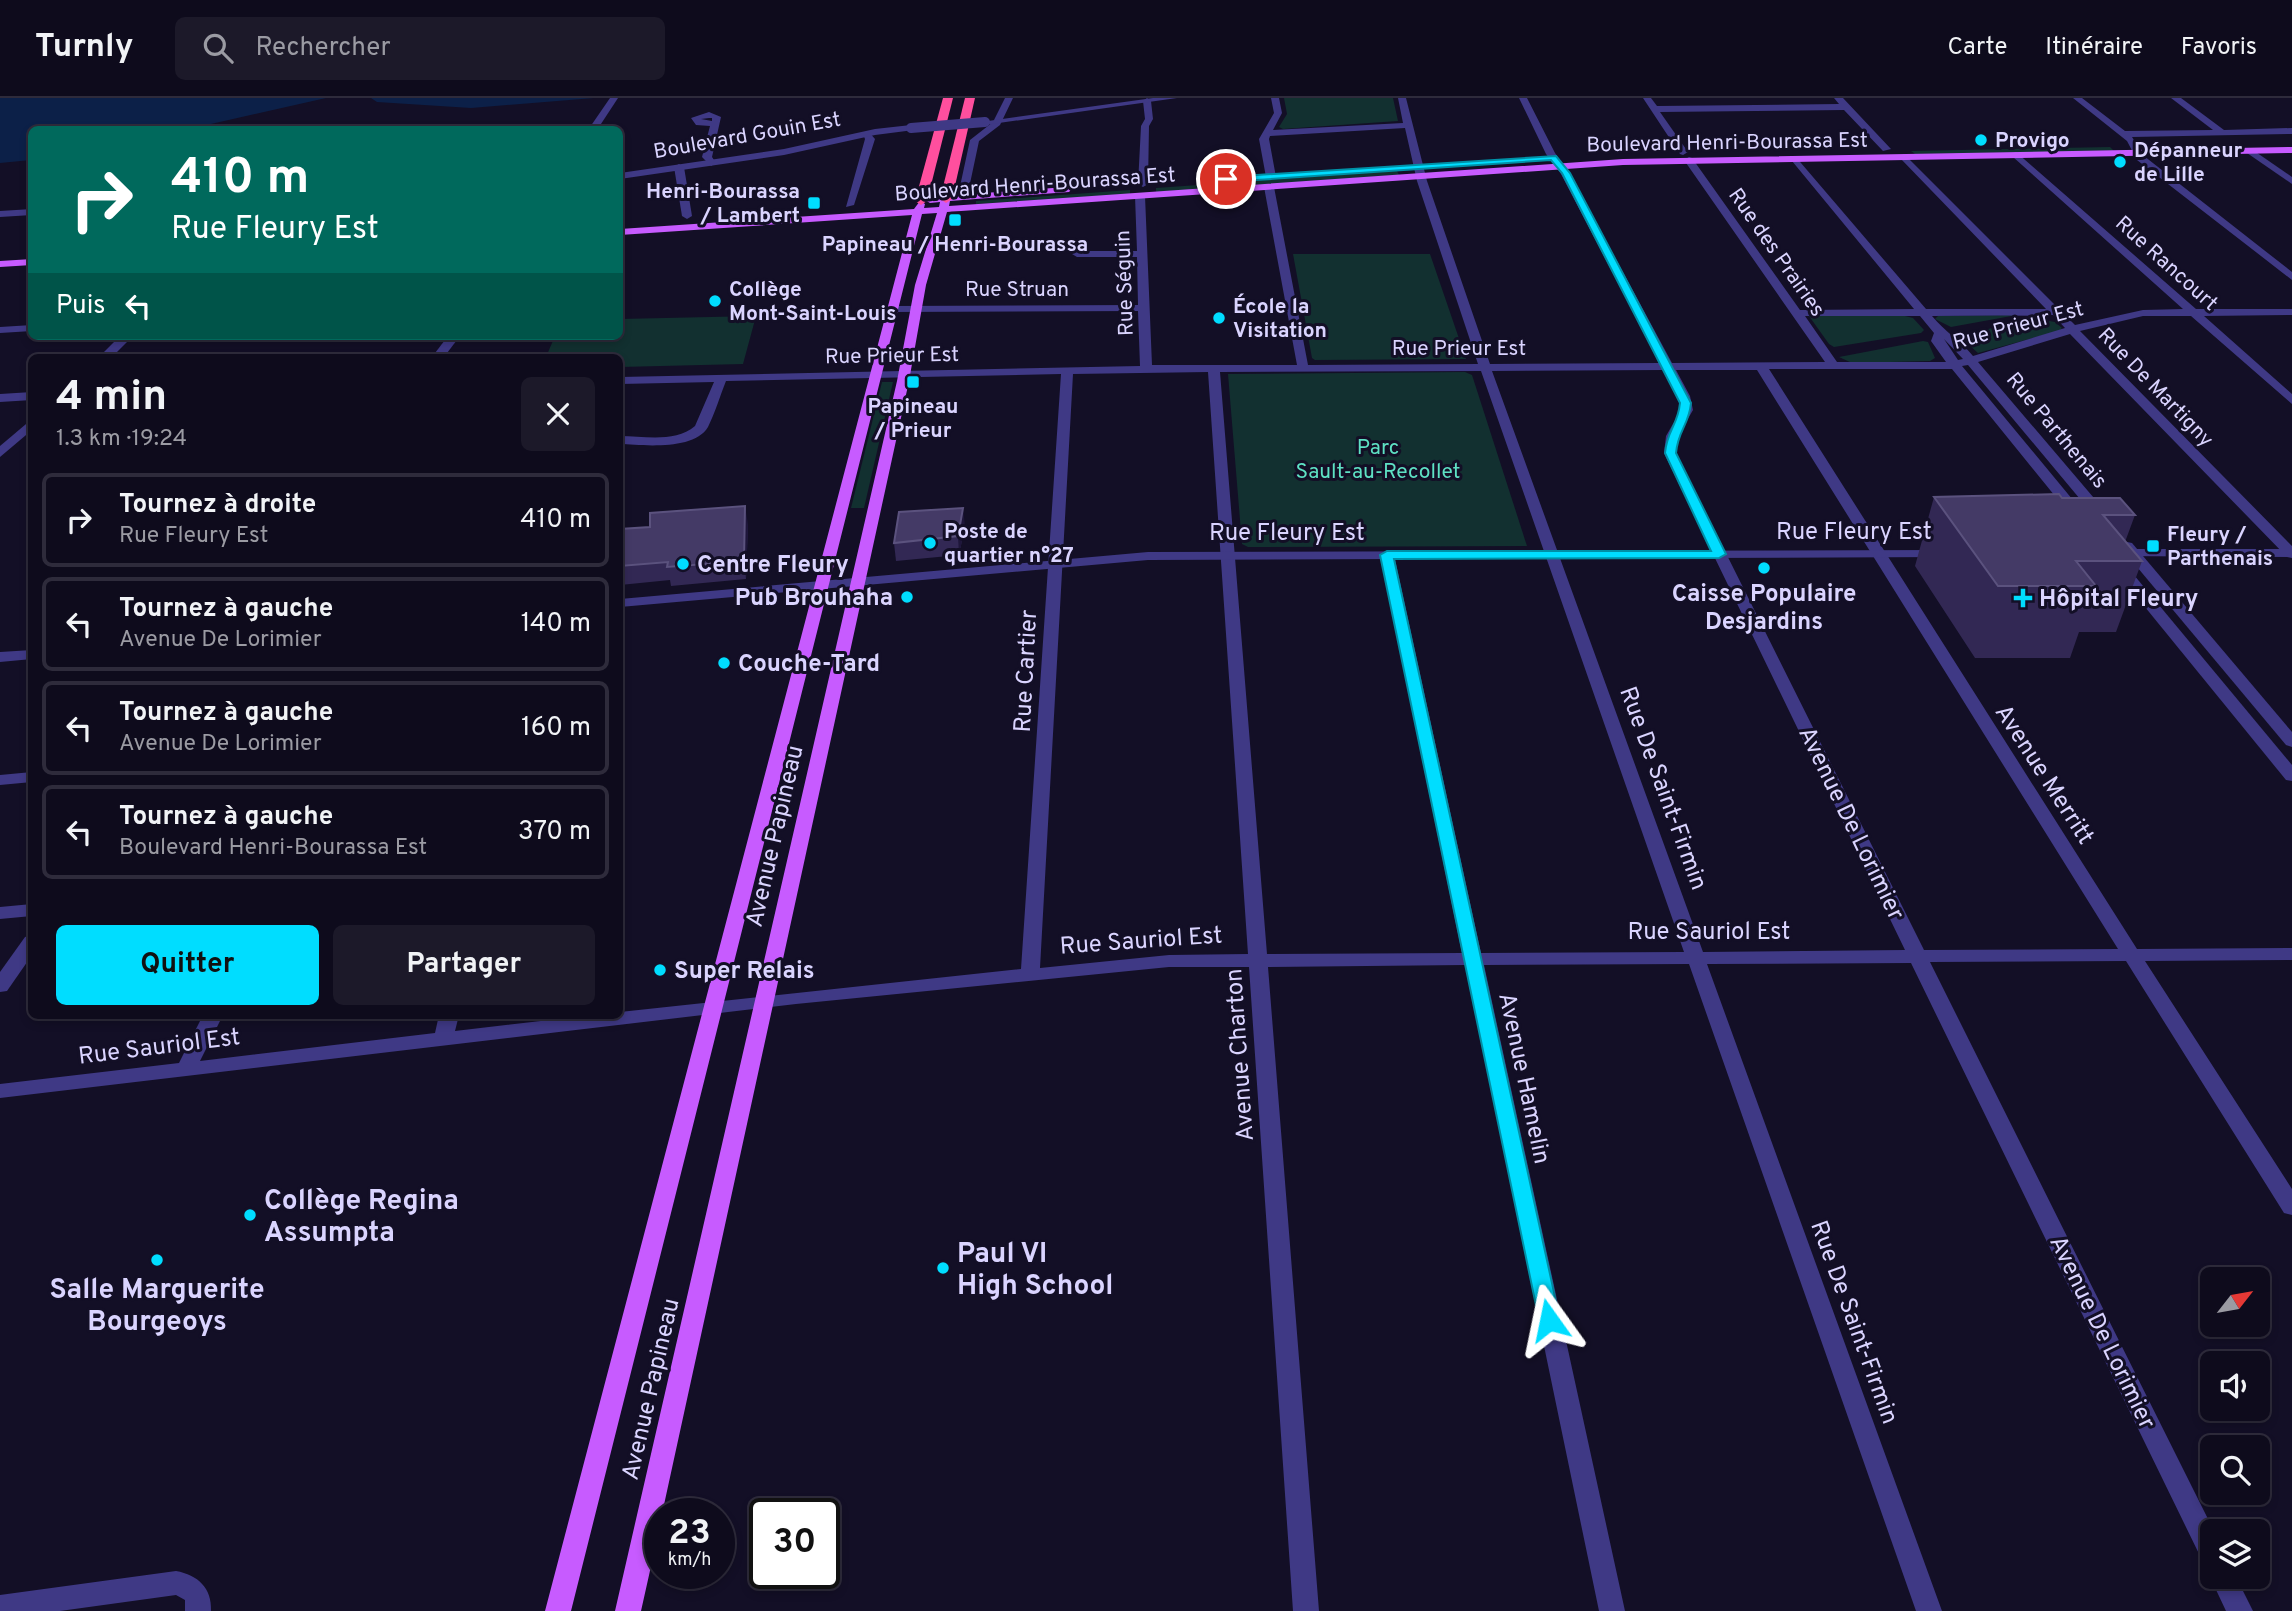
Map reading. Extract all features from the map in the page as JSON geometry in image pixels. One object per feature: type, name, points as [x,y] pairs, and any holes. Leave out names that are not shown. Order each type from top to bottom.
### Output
[{"type":"highway","points":[[919,206],[948,98]]},
{"type":"highway","points":[[944,205],[970,98]]},
{"type":"main road","name":"Boulevard Henri-Bourassa Est","points":[[1686,156],[1796,159],[2016,155],[2292,142]]},
{"type":"main road","name":"Boulevard Henri-Bourassa Est","points":[[623,232],[919,206],[1557,162],[1886,149],[2292,150]]},
{"type":"main road","name":"Boulevard Henri-Bourassa Est","points":[[623,220],[849,205],[919,206]]},
{"type":"main road","name":"Avenue Papineau","points":[[628,1611],[904,374],[914,309],[944,205]]},
{"type":"main road","name":"Avenue Papineau","points":[[558,1611],[919,206]]},
{"type":"main road","points":[[0,264],[28,262]]},
{"type":"main road","points":[[0,276],[28,273]]},
{"type":"street","points":[[595,126],[614,98]]},
{"type":"street","name":"Avenue Papineau","points":[[944,205],[963,193],[975,139],[998,121],[1009,98]]},
{"type":"street","name":"Boulevard Gouin Est","points":[[623,176],[793,151],[868,134],[998,121],[1173,98]]},
{"type":"street","points":[[1275,98],[1278,113],[1264,139],[1303,368]]},
{"type":"street","name":"Rue De Saint-Firmin","points":[[1402,98],[1419,171],[1485,367],[1929,1611]]},
{"type":"street","name":"Avenue De Lorimier","points":[[1523,98],[1684,396],[1687,410],[1672,436],[1670,453],[2200,1530]]},
{"type":"street","name":"Rue des Prairies","points":[[1647,98],[1834,366]]},
{"type":"street","points":[[1838,98],[1886,149]]},
{"type":"street","points":[[2077,98],[2123,134],[2140,158],[2292,277]]},
{"type":"street","points":[[2175,98],[2238,143]]},
{"type":"street","name":"Rue Séguin","points":[[1146,369],[1142,190],[1145,126],[1149,118],[1147,101]]},
{"type":"street","points":[[1655,109],[1845,107]]},
{"type":"street","points":[[711,163],[707,156],[715,124]]},
{"type":"street","points":[[1267,133],[1409,124]]},
{"type":"street","points":[[2123,134],[2292,131]]},
{"type":"street","points":[[849,205],[870,139],[868,134]]},
{"type":"street","points":[[2250,151],[2292,181]]},
{"type":"street","name":"Rue Rancourt","points":[[2016,155],[2292,400]]},
{"type":"street","name":"Rue De Martigny","points":[[1904,157],[2292,553]]},
{"type":"street","name":"Rue Parthenais","points":[[1796,159],[1940,334],[1953,339],[2292,742]]},
{"type":"street","points":[[679,167],[687,216]]},
{"type":"street","points":[[0,214],[28,212]]},
{"type":"street","points":[[1077,254],[1144,254]]},
{"type":"street","name":"Rue Struan","points":[[891,309],[1144,308]]},
{"type":"street","name":"Rue Prieur Est","points":[[1796,313],[2057,312]]},
{"type":"street","name":"Rue Prieur Est","points":[[623,380],[1146,369],[1955,365],[2073,329],[2143,313],[2292,312]]},
{"type":"street","points":[[0,330],[28,328]]},
{"type":"street","name":"Rue Parthenais","points":[[1940,334],[1937,341],[1955,365],[2082,521]]},
{"type":"street","points":[[108,354],[123,340]]},
{"type":"street","points":[[440,354],[451,340]]},
{"type":"street","name":"Avenue Merritt","points":[[1760,365],[1946,664],[2292,1207]]},
{"type":"street","name":"Avenue Charton","points":[[1214,369],[1306,1611]]},
{"type":"street","name":"Rue Cartier","points":[[1030,974],[1067,371]]},
{"type":"street","points":[[623,440],[678,438],[696,433],[701,428],[721,378]]},
{"type":"street","points":[[0,398],[28,396]]},
{"type":"street","points":[[0,453],[28,427]]},
{"type":"street","points":[[2292,553],[2133,554],[2102,550],[2140,590],[2292,776]]},
{"type":"street","name":"Rue Fleury Est","points":[[623,604],[1131,557],[1956,554]]},
{"type":"street","name":"Avenue Hamelin","points":[[1387,555],[1612,1611]]},
{"type":"street","points":[[2140,590],[2165,591]]},
{"type":"street","points":[[2176,635],[2202,635]]},
{"type":"street","points":[[0,657],[28,654]]},
{"type":"street","points":[[0,780],[28,777]]},
{"type":"street","points":[[0,913],[28,910]]},
{"type":"street","points":[[0,986],[28,947]]},
{"type":"street","name":"Rue Sauriol Est","points":[[623,1019],[1169,961],[1472,957],[2292,954]]},
{"type":"street","points":[[185,1070],[211,1019]]},
{"type":"street","points":[[444,1038],[448,1019]]},
{"type":"street","name":"Rue Sauriol Est","points":[[0,1091],[620,1019]]},
{"type":"street","points":[[0,1607],[176,1583],[194,1591],[199,1603],[198,1611]]},
{"type":"street","points":[[2229,1589],[2240,1611]]},
{"type":"green space","points":[[1284,98],[1393,98],[1398,121],[1283,129],[1279,127],[1287,114]]},
{"type":"green space","points":[[2110,147],[2114,151],[1915,154],[1911,151]]},
{"type":"green space","points":[[1397,171],[1399,175],[1156,192],[1156,188]]},
{"type":"green space","points":[[1130,190],[1130,194],[976,204],[976,201]]},
{"type":"green space","points":[[1293,254],[1430,254],[1466,359],[1315,360],[1312,358]]},
{"type":"green space","points":[[2017,315],[1951,327],[1935,319],[1938,316]]},
{"type":"green space","points":[[756,316],[743,364],[623,367],[623,354],[547,354],[553,340],[623,340],[623,319]]},
{"type":"green space","points":[[1809,316],[1905,316],[1913,318],[1924,330],[1921,333],[1834,347]]},
{"type":"green space","points":[[2038,319],[2055,322],[2062,328],[1978,353],[1958,335]]},
{"type":"green space","points":[[1928,342],[1935,358],[1930,361],[1852,363],[1839,357]]},
{"type":"green space","name":"Parc Sault-au-Recollet","points":[[1465,372],[1472,375],[1527,546],[1248,547],[1242,544],[1228,374]]},
{"type":"green space","points":[[882,382],[893,382],[864,508],[851,508]]},
{"type":"water","points":[[0,98],[326,98],[202,126],[28,126],[28,160],[0,163]]},
{"type":"water","points":[[371,98],[594,98],[471,108],[377,102]]},
{"type":"building","points":[[2059,494],[2062,498],[2120,498],[2135,515],[2103,515],[2142,561],[2076,561],[2096,586],[1998,586],[1934,497]]},
{"type":"building","name":"Centre Fleury","points":[[745,506],[744,561],[667,567],[668,562],[623,566],[623,529],[650,527],[650,513]]},
{"type":"building","points":[[963,508],[958,536],[894,543],[899,512]]},
{"type":"place","name":"Provigo","points":[[1981,140]]},
{"type":"place","name":"Dépanneur de Lille","points":[[2120,162]]},
{"type":"place","name":"Henri-Bourassa / Lambert","points":[[814,203]]},
{"type":"place","name":"Papineau / Henri-Bourassa","points":[[955,220]]},
{"type":"place","name":"Collège Mont-Saint-Louis","points":[[715,301]]},
{"type":"place","name":"École la Visitation","points":[[1219,318]]},
{"type":"place","name":"Papineau / Prieur","points":[[913,382]]},
{"type":"place","name":"Poste de quartier n°27","points":[[930,543]]},
{"type":"place","name":"Fleury / Parthenais","points":[[2153,546]]},
{"type":"place","name":"Centre Fleury","points":[[683,564]]},
{"type":"place","name":"Caisse Populaire Desjardins","points":[[1764,568]]},
{"type":"place","name":"Pub Brouhaha","points":[[907,597]]},
{"type":"place","name":"Hôpital Fleury","points":[[2023,598]]},
{"type":"place","name":"Couche-Tard","points":[[724,663]]},
{"type":"place","name":"Super Relais","points":[[660,970]]},
{"type":"place","name":"Collège Regina Assumpta","points":[[250,1215]]},
{"type":"place","name":"Salle Marguerite Bourgeoys","points":[[157,1260]]},
{"type":"place","name":"Paul VI High School","points":[[943,1268]]},
{"type":"route","points":[[1226,179],[1553,157],[1569,178],[1569,183],[1686,403],[1685,417],[1672,436],[1670,453],[1719,554],[1387,555],[1549,1320]]}]
